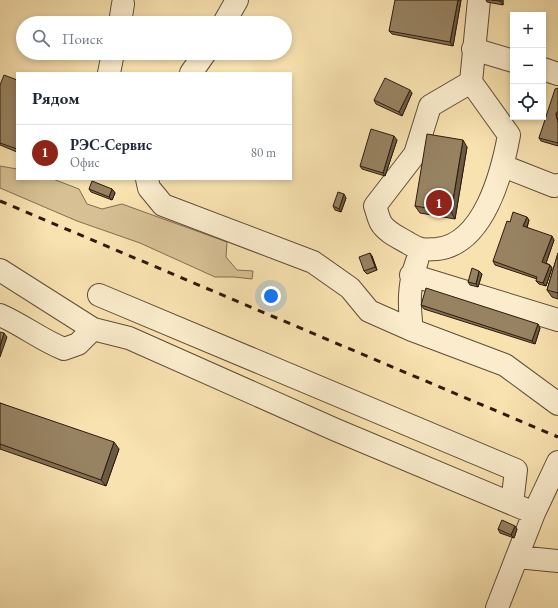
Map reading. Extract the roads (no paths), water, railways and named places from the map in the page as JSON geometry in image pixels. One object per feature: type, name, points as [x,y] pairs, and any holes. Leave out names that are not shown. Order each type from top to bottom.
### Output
[{"type":"lane","points":[[228,16],[237,0]]},
{"type":"lane","points":[[471,82],[430,106],[416,154],[375,206],[381,224],[420,250],[447,248],[469,233],[492,197],[503,166],[509,135],[471,82],[473,49],[479,0]]},
{"type":"lane","points":[[473,49],[510,60]]},
{"type":"lane","points":[[109,72],[112,60]]},
{"type":"lane","points":[[192,72],[200,60]]},
{"type":"lane","points":[[546,71],[558,74]]},
{"type":"lane","points":[[503,166],[554,186],[558,185]]},
{"type":"lane","points":[[147,180],[149,188],[163,205],[313,262],[350,288],[369,311],[412,330],[505,365],[558,404]]},
{"type":"lane","points":[[412,330],[408,298],[411,275],[420,250]]},
{"type":"lane","points":[[0,270],[93,329],[129,338],[336,430],[534,513]]},
{"type":"lane","points":[[411,275],[558,320]]},
{"type":"lane","points":[[99,295],[516,470],[512,504]]},
{"type":"lane","points":[[0,315],[11,320],[46,342],[64,349],[78,344],[93,329]]},
{"type":"lane","points":[[497,608],[534,513],[558,462]]},
{"type":"lane","points":[[517,558],[558,561]]},
{"type":"railway","points":[[0,201],[558,437]]},
{"type":"place","name":"РЭС-Сервис","points":[[439,203]]}]
